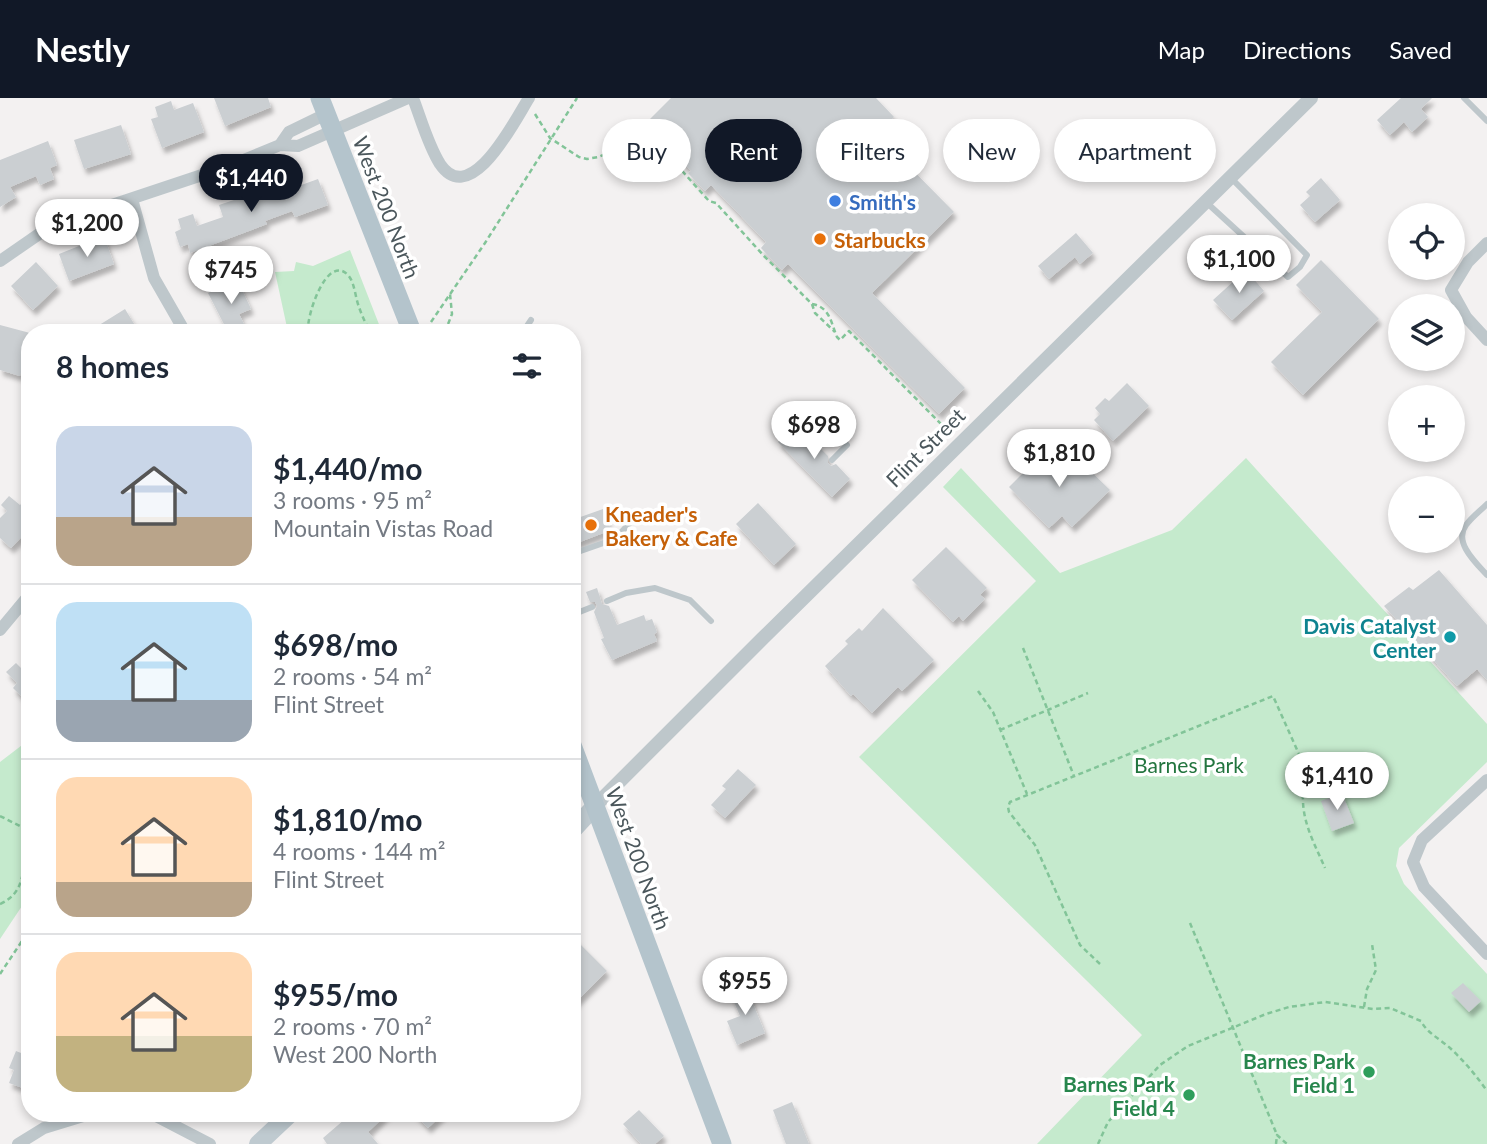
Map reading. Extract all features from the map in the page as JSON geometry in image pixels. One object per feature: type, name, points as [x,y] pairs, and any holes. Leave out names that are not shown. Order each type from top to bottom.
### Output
[{"type":"main road","name":"West 200 North","points":[[326,115],[409,324]]},
{"type":"main road","name":"West 200 North","points":[[581,768],[722,1144]]},
{"type":"main road","name":"Flint Street","points":[[581,821],[596,805]]},
{"type":"main road","points":[[258,1144],[281,1122]]},
{"type":"street","points":[[280,145],[289,132],[326,115],[410,98],[439,162],[446,171],[460,176],[482,168],[499,147],[527,101]]},
{"type":"street","name":"Flint Street","points":[[596,805],[1311,98]]},
{"type":"street","points":[[0,261],[42,232],[82,215],[229,166],[280,145],[298,146],[326,115]]},
{"type":"street","points":[[132,200],[154,278],[180,324]]},
{"type":"street","points":[[1487,243],[1468,262],[1451,290],[1466,317],[1487,340]]},
{"type":"street","points":[[0,630],[21,605]]},
{"type":"street","points":[[1487,780],[1422,840],[1413,862],[1424,887],[1487,954]]},
{"type":"street","points":[[18,1144],[44,1128],[64,1122]]},
{"type":"street","points":[[168,1122],[210,1144]]},
{"type":"lane","points":[[1464,98],[1487,121]]},
{"type":"lane","points":[[1206,201],[1288,277],[1300,267],[1307,255],[1230,177]]},
{"type":"lane","points":[[528,324],[531,320]]},
{"type":"lane","points":[[807,435],[822,419]]},
{"type":"lane","points":[[832,460],[847,445]]},
{"type":"lane","points":[[1485,510],[1464,527],[1463,534],[1466,549],[1487,575]]},
{"type":"lane","points":[[581,551],[615,539],[638,514]]},
{"type":"lane","points":[[607,601],[626,593],[655,588],[690,600],[711,621]]},
{"type":"lane","points":[[581,611],[592,607]]},
{"type":"path","points":[[431,322],[577,98]]},
{"type":"path","points":[[527,101],[550,138],[579,157],[598,157],[654,135],[676,159],[674,163],[709,201],[716,203],[789,282],[812,303],[820,305],[828,313],[839,340],[849,331],[945,428]]},
{"type":"path","points":[[308,324],[309,312],[315,296],[327,278],[334,272],[341,271],[351,280],[367,324]]},
{"type":"path","points":[[448,324],[452,314],[450,294]]},
{"type":"path","points":[[812,303],[815,313],[835,332]]},
{"type":"path","points":[[1023,648],[1074,776]]},
{"type":"path","points":[[978,691],[993,712],[1027,794]]},
{"type":"path","points":[[1000,730],[1087,693]]},
{"type":"path","points":[[1100,964],[1080,945],[1035,845],[1009,812],[1007,807],[1010,802],[1273,696],[1302,761],[1304,813],[1325,868]]},
{"type":"path","points":[[0,816],[21,826]]},
{"type":"path","points":[[0,904],[13,898],[21,884]]},
{"type":"path","points":[[1190,923],[1277,1135],[1287,1144]]},
{"type":"path","points":[[0,974],[21,942]]},
{"type":"path","points":[[1364,1007],[1367,989],[1376,970],[1372,944]]},
{"type":"path","points":[[1098,1144],[1108,1122],[1146,1077],[1188,1046],[1266,1014],[1305,1004],[1390,1008],[1421,1021],[1425,1030],[1439,1038],[1466,1064],[1487,1091]]},
{"type":"path","points":[[1276,1144],[1277,1135]]},
{"type":"green space","points":[[350,250],[379,324],[286,324],[275,272],[294,271],[296,262],[313,266]]},
{"type":"green space","name":"Barnes Park","points":[[1246,458],[1487,724],[1487,762],[1399,848],[1396,866],[1404,884],[1487,974],[1487,1144],[1037,1144],[1142,1035],[859,757],[1036,581],[943,487],[961,468],[1060,573],[1172,530]]},
{"type":"green space","points":[[21,746],[21,908],[0,939],[0,762]]},
{"type":"building","points":[[214,98],[268,98],[271,107],[225,126]]},
{"type":"building","name":"Smith's","points":[[671,98],[876,98],[894,117],[892,119],[816,119],[816,182],[924,182],[954,212],[872,293],[965,388],[939,414],[788,264],[782,270],[761,248],[766,242],[711,185],[705,191],[691,176],[691,119],[650,119]]},
{"type":"building","points":[[1401,98],[1432,98],[1421,109],[1428,117],[1412,132],[1404,122],[1390,135],[1377,120]]},
{"type":"building","points":[[171,101],[174,110],[193,103],[204,132],[162,148],[151,119],[158,117],[155,107]]},
{"type":"building","points":[[121,125],[131,154],[84,169],[74,140]]},
{"type":"building","points":[[48,141],[57,165],[50,168],[54,179],[40,185],[36,176],[10,187],[16,197],[0,207],[0,160]]},
{"type":"building","points":[[1321,178],[1340,200],[1315,222],[1300,205],[1310,196],[1306,192]]},
{"type":"building","points":[[318,179],[328,205],[295,217],[292,211],[265,221],[267,224],[190,253],[188,244],[180,247],[175,232],[181,229],[178,219],[193,214],[197,226],[223,217],[219,205],[290,181],[293,188]]},
{"type":"building","points":[[1076,233],[1093,253],[1080,264],[1075,257],[1049,279],[1038,266]]},
{"type":"building","points":[[104,236],[114,264],[69,281],[59,254]]},
{"type":"building","points":[[1321,260],[1379,319],[1303,395],[1271,362],[1322,312],[1296,285]]},
{"type":"building","points":[[36,262],[58,286],[33,310],[11,286]]},
{"type":"building","points":[[1246,270],[1264,291],[1232,320],[1213,300]]},
{"type":"building","points":[[237,279],[251,309],[239,314],[244,324],[224,324],[208,293]]},
{"type":"building","points":[[125,309],[134,324],[101,324]]},
{"type":"building","points":[[0,325],[21,331],[21,372],[20,376],[0,370]]},
{"type":"building","points":[[1127,383],[1149,406],[1113,441],[1094,420],[1100,414],[1095,408],[1105,398],[1109,401]]},
{"type":"building","points":[[796,424],[803,431],[803,439],[811,439],[828,456],[828,463],[831,466],[836,464],[850,479],[832,497],[778,442]]},
{"type":"building","points":[[1049,447],[1067,466],[1076,457],[1110,490],[1072,527],[1062,516],[1049,528],[1009,487]]},
{"type":"building","points":[[9,496],[20,505],[21,537],[11,548],[0,538],[0,518],[7,511],[1,505]]},
{"type":"building","points":[[758,503],[796,544],[774,565],[736,524]]},
{"type":"building","name":"Kneader's Bakery & Cafe","points":[[603,509],[611,530],[581,542],[581,517]]},
{"type":"building","points":[[946,547],[987,588],[980,595],[985,599],[963,621],[959,616],[953,622],[912,580]]},
{"type":"building","name":"Davis Catalyst Center","points":[[1439,570],[1487,625],[1487,680],[1477,669],[1457,686],[1384,606],[1409,587],[1413,590]]},
{"type":"building","points":[[597,588],[602,604],[609,606],[617,625],[644,615],[646,621],[652,619],[657,641],[612,660],[601,639],[604,638],[594,612],[597,606],[595,602],[590,602],[586,592]]},
{"type":"building","points":[[883,608],[934,660],[902,691],[898,687],[872,713],[853,694],[851,696],[825,666],[848,644],[845,641],[859,628],[862,631]]},
{"type":"building","points":[[16,663],[21,668],[21,696],[13,688],[17,683],[6,672]]},
{"type":"building","points":[[738,769],[756,785],[725,818],[711,805],[726,789],[722,786]]},
{"type":"building","points":[[1342,793],[1354,823],[1332,831],[1321,801]]},
{"type":"building","points":[[581,945],[607,971],[581,997]]},
{"type":"building","points":[[1463,983],[1481,1001],[1469,1012],[1451,993]]},
{"type":"building","points":[[745,984],[765,1033],[737,1045],[727,1021],[740,1016],[729,990]]},
{"type":"building","points":[[16,1051],[21,1053],[21,1087],[9,1083],[14,1070],[9,1068]]},
{"type":"building","points":[[792,1102],[809,1144],[786,1144],[773,1110]]},
{"type":"building","points":[[639,1110],[664,1136],[655,1144],[641,1144],[623,1124]]},
{"type":"building","points":[[342,1122],[379,1122],[368,1132],[378,1144],[327,1144],[323,1138]]},
{"type":"building","points":[[422,1122],[434,1122],[428,1128]]},
{"type":"place","name":"Smith's","points":[[835,201]]},
{"type":"place","name":"Starbucks","points":[[820,239]]},
{"type":"place","name":"Kneader's Bakery & Cafe","points":[[591,525]]},
{"type":"place","name":"Davis Catalyst Center","points":[[1450,637]]},
{"type":"place","name":"Barnes Park Field 1","points":[[1369,1072]]},
{"type":"place","name":"Barnes Park Field 4","points":[[1189,1095]]}]
